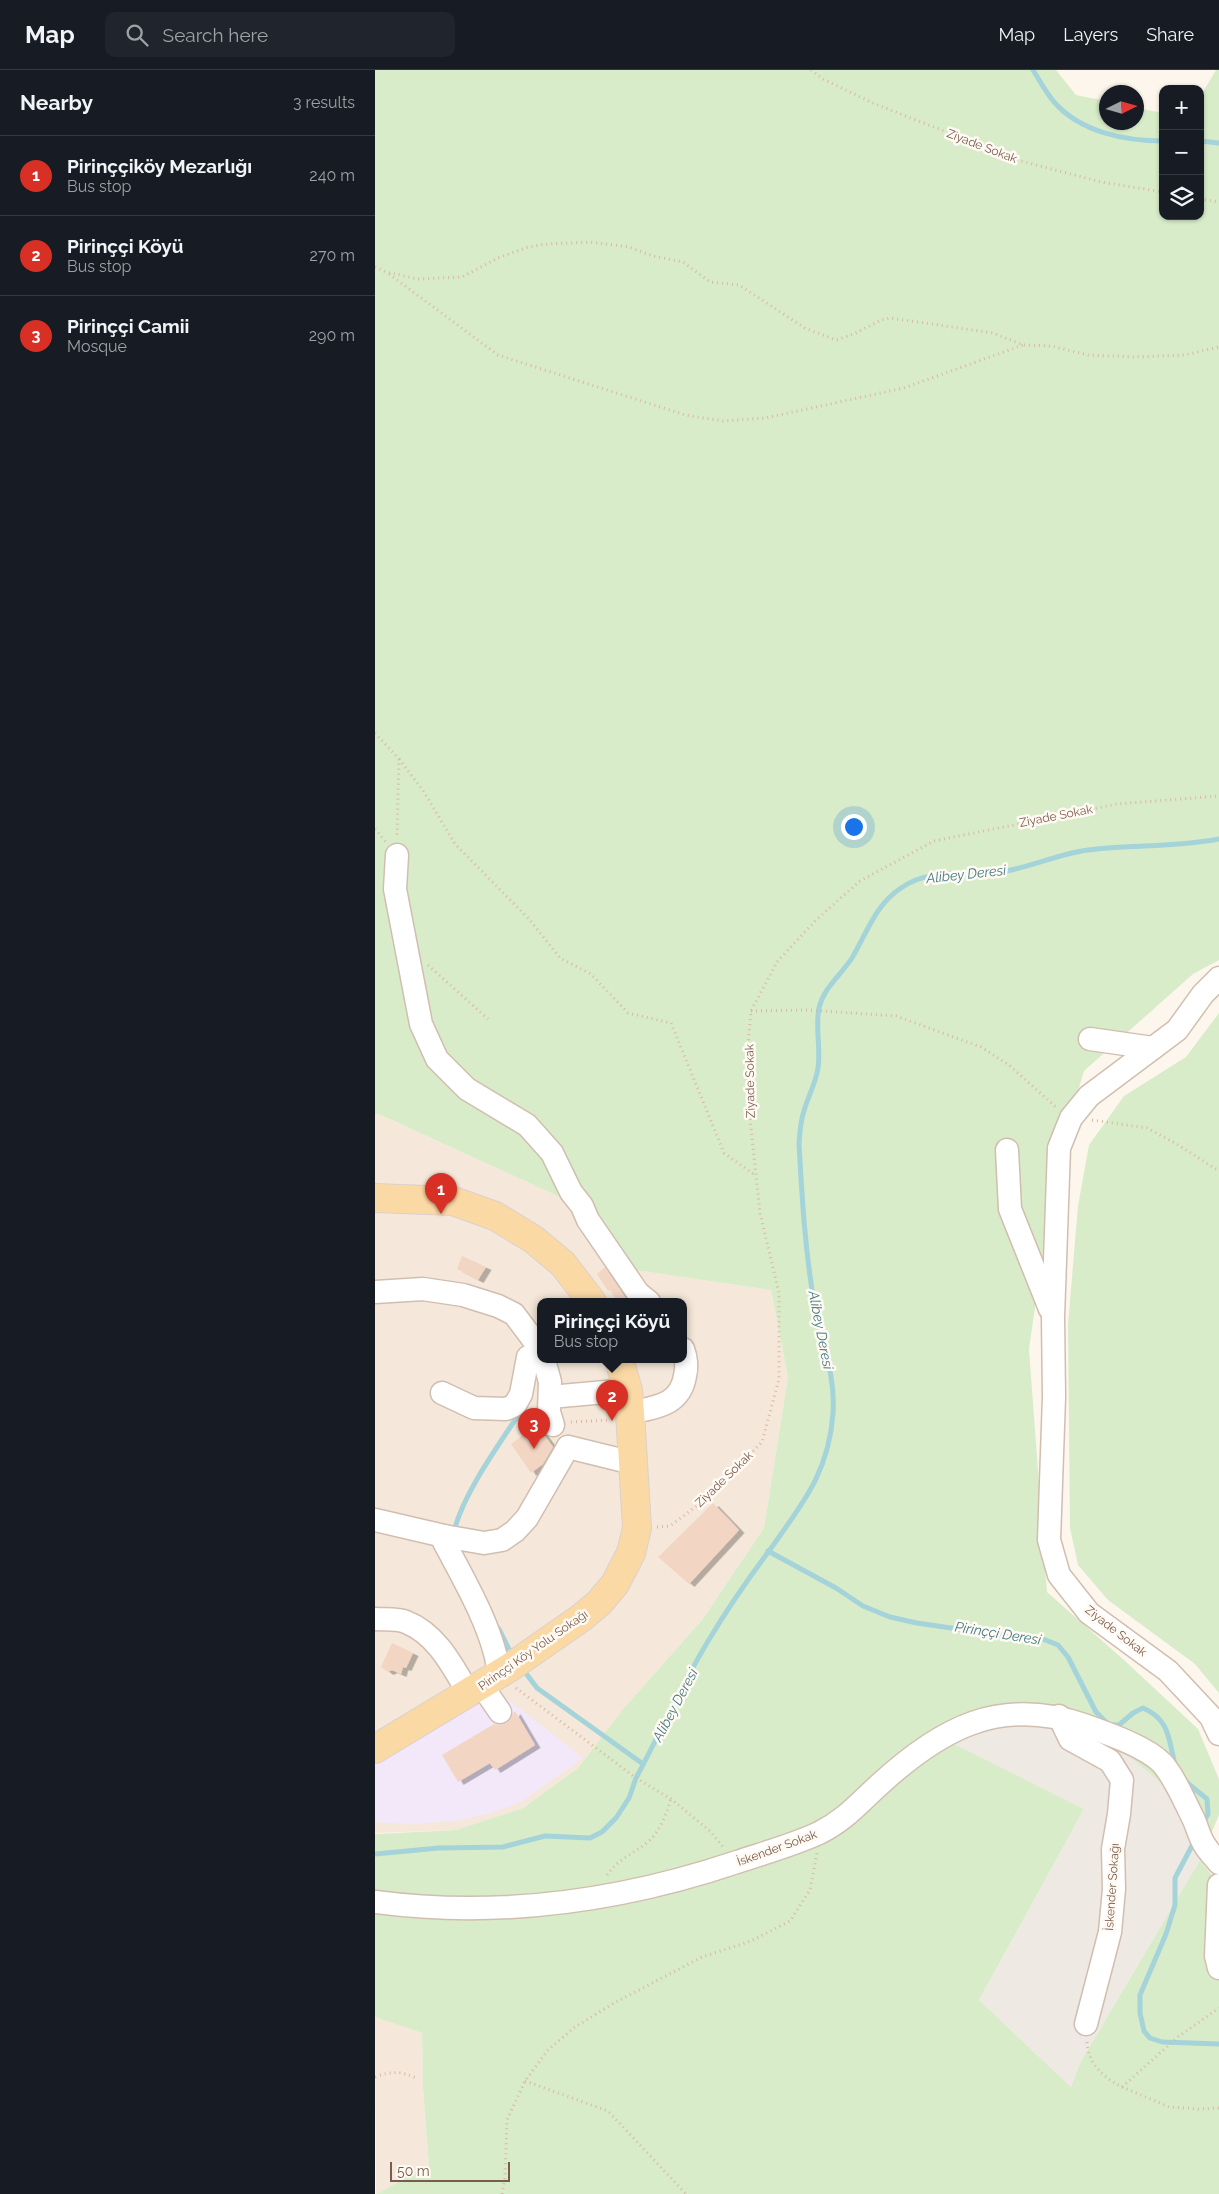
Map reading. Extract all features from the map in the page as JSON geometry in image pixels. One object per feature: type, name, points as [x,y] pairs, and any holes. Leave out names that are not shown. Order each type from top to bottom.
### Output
[{"type":"main road","points":[[375,1198],[453,1201],[495,1216],[533,1239],[563,1264],[589,1298]]},
{"type":"main road","name":"Pirinççi Köy Yolu Sokağı","points":[[375,1749],[497,1676],[599,1604],[615,1584],[631,1553],[637,1528],[629,1407],[620,1363]]},
{"type":"street","points":[[397,855],[395,889],[421,1024],[437,1059],[467,1090],[527,1125],[552,1153],[571,1192],[582,1206],[588,1220],[638,1293],[644,1298]]},
{"type":"street","name":"Ziyade Sokak","points":[[1219,978],[1203,994],[1177,1030],[1089,1096],[1071,1118],[1059,1148],[1053,1317],[1054,1397],[1049,1540],[1059,1574],[1089,1613],[1168,1671],[1211,1717],[1219,1734]]},
{"type":"street","points":[[1090,1039],[1153,1048]]},
{"type":"street","points":[[1007,1150],[1010,1208],[1053,1317]]},
{"type":"street","points":[[375,1292],[423,1289],[463,1295],[498,1306],[514,1314],[537,1345]]},
{"type":"street","points":[[441,1393],[474,1408],[506,1409],[515,1404],[521,1394],[528,1357],[537,1356]]},
{"type":"street","points":[[545,1363],[550,1382],[549,1412],[562,1432],[633,1463]]},
{"type":"street","points":[[550,1397],[629,1407],[666,1403],[673,1400],[683,1389],[686,1373],[685,1363]]},
{"type":"street","points":[[375,1520],[484,1543],[502,1540],[515,1531],[527,1518],[562,1432]]},
{"type":"street","points":[[444,1536],[444,1542],[472,1596],[498,1659],[497,1676],[501,1712]]},
{"type":"street","points":[[375,1619],[405,1621],[427,1634],[445,1654],[497,1676]]},
{"type":"street","name":"İskender Sokak","points":[[375,1902],[468,1909],[570,1902],[655,1886],[706,1873],[819,1833],[848,1816],[879,1784],[919,1750],[977,1719],[1020,1713],[1059,1716],[1099,1730],[1151,1754],[1169,1772],[1193,1818],[1203,1843],[1219,1863]]},
{"type":"street","name":"İskender Sokağı","points":[[1059,1716],[1070,1739],[1110,1761],[1122,1780],[1113,1849],[1114,1889],[1110,1932],[1086,2024]]},
{"type":"street","points":[[1219,1884],[1216,1956],[1219,1968]]},
{"type":"path","name":"Ziyade Sokak","points":[[811,70],[823,79],[875,104],[1021,161],[1101,182],[1159,191]]},
{"type":"path","points":[[1204,200],[1219,202]]},
{"type":"path","points":[[375,267],[387,272],[418,279],[462,277],[498,258],[528,247],[590,242],[629,246],[653,256],[683,262],[710,282],[739,285],[805,328],[836,340],[854,334],[881,320],[890,318],[993,333],[1023,345],[1051,346],[1088,355],[1134,357],[1185,355],[1219,347]]},
{"type":"path","points":[[387,272],[498,355],[685,414],[723,421],[765,418],[904,388],[1023,345]]},
{"type":"path","points":[[375,734],[399,759],[424,792],[455,844],[529,919],[560,958],[591,974],[628,1013],[671,1023],[725,1153],[756,1175]]},
{"type":"path","points":[[397,855],[399,759]]},
{"type":"path","name":"Ziyade Sokak","points":[[637,1528],[670,1526],[705,1499],[762,1442],[779,1379],[779,1293],[760,1214],[749,1109],[747,1057],[751,1011],[777,962],[816,920],[860,881],[934,841],[1117,804],[1219,796]]},
{"type":"path","points":[[375,829],[397,855]]},
{"type":"path","points":[[426,956],[428,965],[488,1018]]},
{"type":"path","points":[[751,1011],[807,1010],[896,1016],[981,1047],[1009,1065],[1054,1106],[1071,1118],[1147,1128],[1219,1171]]},
{"type":"path","points":[[562,1432],[629,1407]]},
{"type":"path","points":[[497,1676],[621,1767],[671,1799],[711,1831],[737,1863]]},
{"type":"path","points":[[591,1898],[615,1864],[650,1840],[663,1823],[671,1799]]},
{"type":"path","points":[[502,2194],[505,2178],[507,2120],[525,2081],[548,2050],[575,2027],[702,1957],[751,1941],[790,1921],[810,1890],[819,1833]]},
{"type":"path","points":[[1122,2087],[1179,2036],[1219,2008]]},
{"type":"path","points":[[1086,2024],[1087,2047],[1095,2067],[1107,2079],[1169,2107],[1219,2108]]},
{"type":"path","points":[[375,2077],[397,2072],[416,2078]]},
{"type":"path","points":[[525,2081],[608,2111],[686,2194]]},
{"type":"shaded area","points":[[375,1114],[381,1115],[599,1215],[635,1270],[771,1290],[788,1377],[764,1528],[702,1620],[623,1709],[578,1768],[523,1808],[456,1830],[375,1833]]},
{"type":"shaded area","points":[[497,1691],[583,1758],[521,1802],[491,1813],[456,1821],[412,1824],[375,1822],[375,1764],[397,1749]]},
{"type":"shaded area","points":[[993,1719],[1062,1721],[1129,1756],[1174,1794],[1200,1860],[1080,2063],[1071,2087],[979,2000],[1084,1809],[939,1737]]},
{"type":"shaded area","points":[[375,2017],[422,2033],[423,2089],[429,2167],[376,2194]]},
{"type":"green space","points":[[375,70],[1056,70],[1076,95],[1099,100],[1099,130],[1144,130],[1144,109],[1159,112],[1159,220],[1204,220],[1204,90],[1216,70],[1219,70],[1219,960],[1193,974],[1084,1071],[1056,1163],[1029,1349],[1047,1592],[1198,1729],[1219,1779],[1219,1815],[1200,1860],[1219,1884],[1219,2194],[376,2194],[429,2166],[423,2089],[422,2033],[375,2017],[375,1834],[456,1830],[523,1808],[578,1768],[623,1709],[702,1620],[764,1528],[788,1377],[771,1290],[635,1270],[599,1215],[381,1115],[375,1114]],"holes":[[[993,1719],[1062,1721],[1129,1756],[1174,1794],[1200,1860],[1080,2063],[1071,2087],[979,2000],[1084,1809],[940,1737]]]},
{"type":"green space","points":[[1219,1013],[1219,1693],[1195,1664],[1108,1600],[1078,1565],[1070,1528],[1068,1324],[1078,1206],[1089,1145],[1124,1096],[1186,1057]]},
{"type":"building","points":[[462,1256],[486,1267],[478,1280],[457,1269]]},
{"type":"building","points":[[605,1267],[626,1298],[615,1298],[610,1290],[608,1291],[597,1274]]},
{"type":"building","points":[[537,1425],[553,1447],[543,1464],[531,1473],[511,1444]]},
{"type":"building","points":[[713,1503],[739,1530],[689,1584],[658,1557]]},
{"type":"building","points":[[392,1643],[413,1653],[406,1668],[403,1667],[401,1674],[392,1670],[388,1672],[381,1667]]},
{"type":"building","points":[[515,1711],[535,1745],[495,1770],[490,1763],[458,1782],[442,1755],[494,1724],[501,1725],[507,1723]]},
{"type":"waterway","name":"Alibey Deresi","points":[[1033,70],[1055,103],[1077,121],[1104,133],[1119,137],[1159,141]]},
{"type":"waterway","name":"Alibey Deresi","points":[[1204,141],[1219,143]]},
{"type":"waterway","name":"Alibey Deresi","points":[[375,1854],[439,1848],[503,1847],[545,1836],[590,1838],[602,1832],[616,1818],[629,1798],[636,1778],[690,1672],[710,1638],[812,1487],[826,1453],[833,1413],[833,1399],[830,1370],[817,1316],[808,1263],[800,1164],[800,1128],[818,1068],[818,1016],[821,1001],[829,987],[852,958],[872,920],[884,903],[901,888],[912,881],[924,877],[1000,872],[1088,850],[1186,844],[1219,839]]},
{"type":"waterway","points":[[454,1532],[458,1517],[473,1486],[521,1411]]},
{"type":"waterway","name":"Pirinççi Deresi","points":[[768,1551],[836,1588],[863,1606],[890,1617],[917,1623],[1020,1638],[1043,1639],[1058,1645],[1068,1657],[1096,1712],[1109,1725],[1119,1725],[1133,1713],[1143,1708],[1159,1718],[1167,1732],[1175,1765]]},
{"type":"waterway","points":[[499,1629],[512,1655]]},
{"type":"waterway","points":[[522,1668],[537,1688],[643,1764]]},
{"type":"waterway","name":"Pirinççi Deresi","points":[[1185,1781],[1207,1799],[1208,1814],[1203,1823]]},
{"type":"waterway","name":"Pirinççi Deresi","points":[[1195,1840],[1175,1878],[1175,1905],[1166,1934],[1140,1995],[1140,2013],[1144,2031],[1150,2038],[1162,2042],[1219,2044]]},
{"type":"place","name":"Pirinççiköy Mezarlığı","points":[[441,1214]]},
{"type":"place","name":"Pirinççi Köyü","points":[[612,1421]]},
{"type":"place","name":"Pirinççi Camii","points":[[534,1449]]}]
